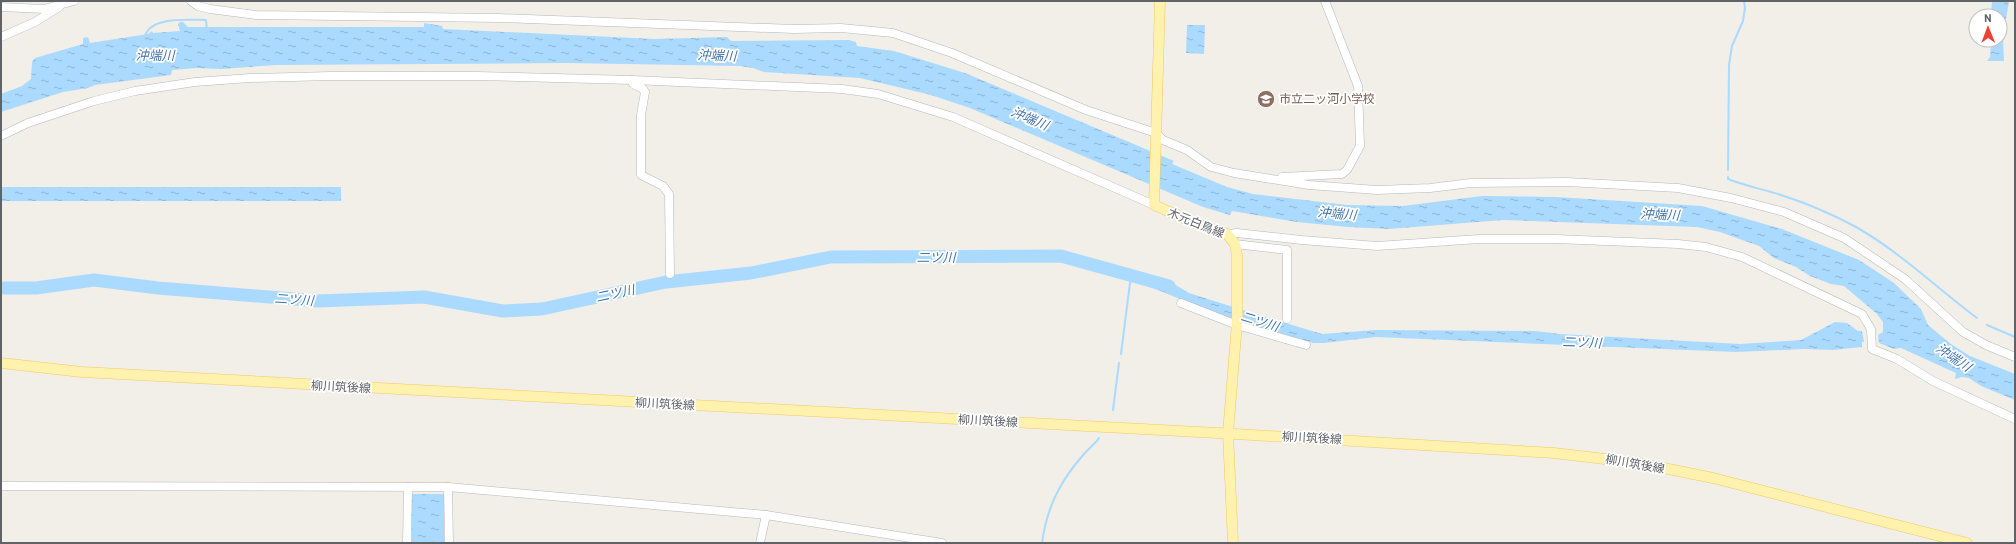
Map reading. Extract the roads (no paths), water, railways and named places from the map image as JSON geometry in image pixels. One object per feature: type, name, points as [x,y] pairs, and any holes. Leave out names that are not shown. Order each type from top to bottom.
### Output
[{"type":"main road","points":[[1154,201],[1160,1]]},
{"type":"main road","name":"木元白鳥線","points":[[1154,201],[1197,224],[1227,234],[1235,244],[1238,270],[1237,324],[1228,433],[1233,543]]},
{"type":"main road","name":"柳川筑後線","points":[[1,362],[89,373],[1228,433],[1554,453],[1639,463],[1713,478],[1966,543]]},
{"type":"street","points":[[1,6],[44,9],[74,1]]},
{"type":"street","points":[[191,1],[198,6],[210,9],[256,15],[499,18],[624,24],[868,30],[893,33],[952,53],[1086,110],[1163,140],[1186,150],[1211,166],[1234,173],[1309,185],[1377,190],[1430,188],[1471,183],[1567,182],[1678,188],[1731,198],[1784,212],[1844,238],[1905,279],[1963,332],[1986,345],[2015,357]]},
{"type":"street","points":[[1262,177],[1342,174],[1347,170],[1360,146],[1358,86],[1325,1]]},
{"type":"street","points":[[1,37],[35,22],[65,4]]},
{"type":"street","points":[[1,136],[28,123],[94,101],[135,91],[195,82],[331,76],[632,80],[842,89],[878,94],[953,117],[1154,201]]},
{"type":"street","points":[[632,80],[633,84],[642,88],[645,92],[641,115],[640,175],[663,186],[669,194],[670,274]]},
{"type":"street","points":[[1227,234],[1237,233],[1377,246],[1479,239],[1556,239],[1678,244],[1706,247],[1742,257],[1862,314],[1871,329],[1872,349],[1897,359],[1933,381],[2015,419]]},
{"type":"street","points":[[1235,244],[1287,250],[1287,319]]},
{"type":"street","points":[[1181,303],[1237,324],[1306,345]]},
{"type":"street","points":[[1,486],[448,487],[766,515],[942,543]]},
{"type":"street","points":[[408,487],[408,543]]},
{"type":"street","points":[[448,487],[449,543]]},
{"type":"street","points":[[760,543],[766,515]]},
{"type":"water","points":[[1992,1],[2009,1],[2008,8],[1992,8]]},
{"type":"water","name":"沖端川","points":[[183,22],[188,27],[424,27],[424,23],[442,26],[443,29],[655,39],[727,37],[731,41],[849,40],[856,42],[857,46],[894,51],[965,73],[1174,161],[1172,164],[1227,187],[1253,194],[1347,205],[1403,206],[1482,196],[1556,197],[1702,206],[1782,229],[1859,260],[1894,283],[1921,309],[1928,325],[1951,344],[1970,356],[2015,374],[2015,400],[1981,386],[1969,378],[1962,377],[1955,379],[1956,373],[1901,348],[1894,349],[1879,343],[1878,335],[1883,332],[1883,322],[1877,314],[1844,286],[1831,284],[1810,276],[1796,267],[1774,258],[1759,246],[1720,232],[1697,227],[1503,220],[1389,229],[1297,222],[1232,211],[1230,215],[1203,207],[970,108],[931,95],[860,78],[764,72],[753,68],[740,66],[567,63],[276,65],[221,69],[196,68],[172,70],[171,75],[95,85],[88,88],[63,92],[1,112],[1,94],[22,86],[31,79],[32,62],[35,58],[83,44],[83,38],[88,37],[90,43],[148,34],[152,31],[153,33],[180,31],[178,24]]},
{"type":"water","points":[[1187,25],[1205,25],[1204,54],[1186,53]]},
{"type":"water","points":[[1991,48],[2003,48],[2004,61],[1987,61],[1990,57]]},
{"type":"water","points":[[1,187],[341,187],[341,201],[1,201]]},
{"type":"water","points":[[1153,277],[1174,284],[1189,293],[1233,307],[1233,320],[1150,287]]},
{"type":"water","points":[[1243,310],[1322,334],[1376,330],[1535,331],[1560,334],[1740,344],[1801,340],[1835,322],[1847,323],[1858,331],[1862,331],[1864,342],[1862,342],[1862,347],[1833,350],[1804,349],[1736,352],[1376,337],[1313,343],[1243,322]]},
{"type":"water","points":[[412,494],[444,494],[444,543],[412,543]]},
{"type":"waterway","points":[[1728,170],[1729,65],[1732,46],[1743,21],[1745,8],[1744,1]]},
{"type":"waterway","points":[[145,36],[155,25],[171,20],[206,20],[207,30]]},
{"type":"waterway","points":[[1728,177],[1728,179],[1809,205],[1856,227],[1903,259],[1977,318]]},
{"type":"waterway","name":"二ツ川","points":[[1,288],[36,288],[94,280],[158,288],[318,301],[424,297],[503,311],[542,309],[666,282],[751,273],[831,257],[1061,256],[1169,286]]},
{"type":"waterway","points":[[1121,354],[1131,275]]},
{"type":"waterway","points":[[1987,325],[2015,337]]},
{"type":"waterway","points":[[1113,410],[1119,363]]},
{"type":"waterway","points":[[1042,543],[1047,518],[1061,485],[1076,464],[1099,438]]},
{"type":"place","name":"市立二ッ河小学校","points":[[1266,99]]}]
